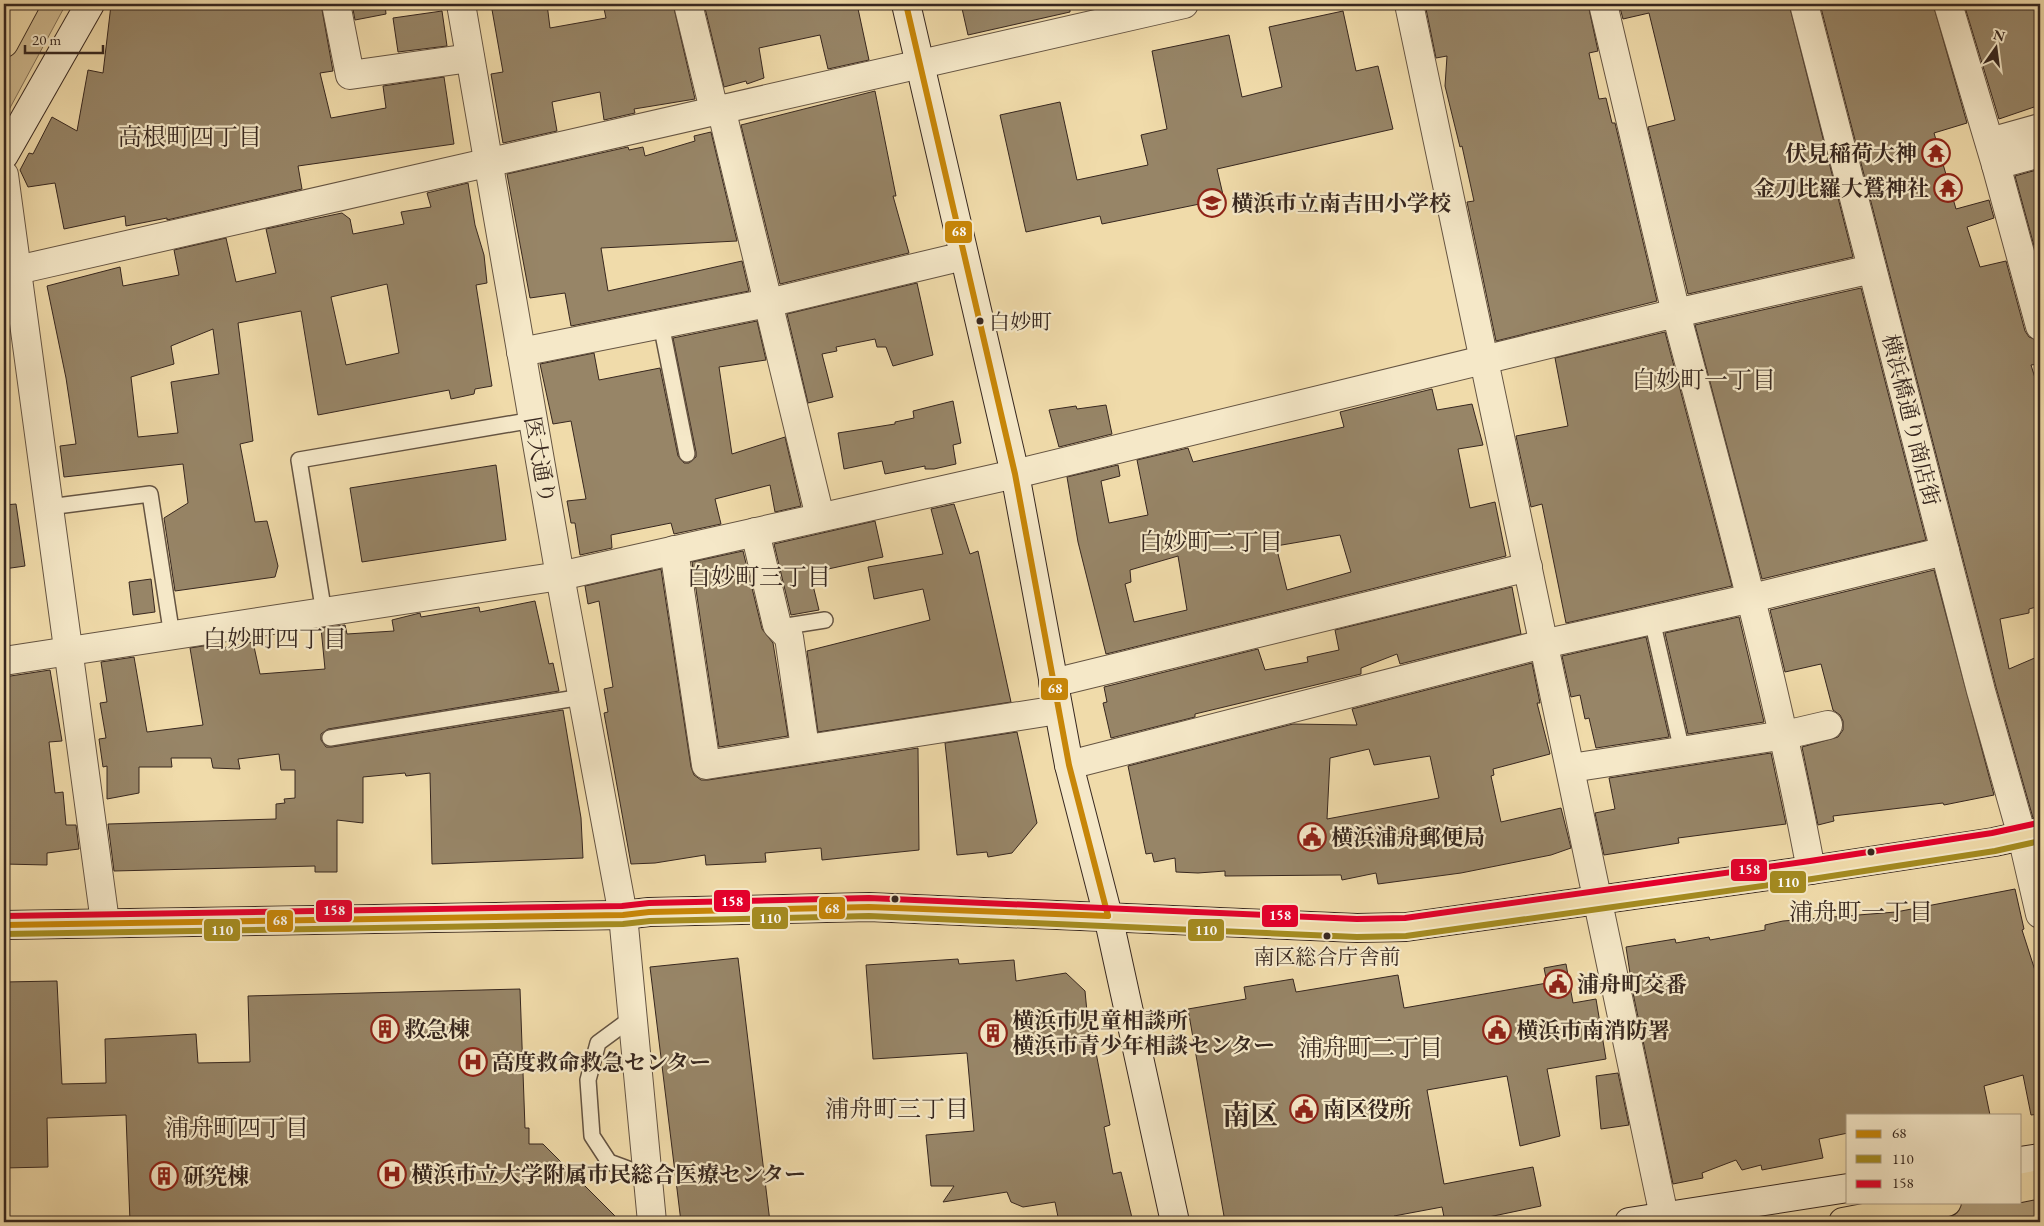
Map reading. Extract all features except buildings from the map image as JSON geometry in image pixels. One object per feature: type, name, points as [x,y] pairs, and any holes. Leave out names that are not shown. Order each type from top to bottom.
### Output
[{"type":"main road","points":[[4,43],[25,4]]},
{"type":"main road","points":[[4,925],[623,915],[649,912],[869,908],[1108,916],[1357,928],[1406,926],[1811,870],[2031,834]]},
{"type":"main road","points":[[2022,1188],[2040,1184]]},
{"type":"main road","points":[[1843,1222],[1937,1204]]},
{"type":"street","points":[[4,155],[90,4]]},
{"type":"street","points":[[336,4],[350,75],[470,58]]},
{"type":"street","name":"医大通り","points":[[461,4],[532,420],[623,915],[652,1222]]},
{"type":"street","points":[[688,4],[768,302],[820,517]]},
{"type":"street","points":[[906,4],[918,64],[1015,474],[1069,765],[1108,916],[1175,1222]]},
{"type":"street","points":[[10,272],[717,109],[1184,4]]},
{"type":"street","points":[[1409,4],[1664,1216]]},
{"type":"street","points":[[1603,4],[1676,313],[1752,598],[1785,735],[1811,870]]},
{"type":"street","name":"横浜橋通り商店街","points":[[1804,4],[1945,551],[2031,834],[2040,914]]},
{"type":"street","points":[[1948,4],[2040,321]]},
{"type":"street","points":[[1993,154],[2040,128]]},
{"type":"street","points":[[1993,154],[2040,152]]},
{"type":"street","points":[[4,175],[10,272],[49,507],[105,922]]},
{"type":"street","points":[[521,352],[768,302],[964,256]]},
{"type":"street","points":[[4,662],[560,576],[1015,474],[1676,313],[1872,269]]},
{"type":"street","points":[[755,532],[778,625],[789,637],[805,748]]},
{"type":"street","points":[[674,550],[706,765],[805,748],[1058,710]]},
{"type":"street","points":[[1069,765],[1543,644],[1752,598],[1945,551]]},
{"type":"street","points":[[1053,683],[1528,566]]},
{"type":"street","points":[[1571,768],[1785,735],[1828,725]]},
{"type":"street","points":[[2022,1161],[2040,1158]]},
{"type":"street","points":[[1629,1222],[1846,1188]]},
{"type":"lane","points":[[661,324],[687,454]]},
{"type":"lane","points":[[324,612],[299,460],[532,420]]},
{"type":"lane","points":[[49,507],[150,494],[172,636]]},
{"type":"lane","points":[[789,637],[787,626],[825,620]]},
{"type":"lane","points":[[1652,620],[1682,751]]},
{"type":"lane","points":[[330,738],[582,697]]},
{"type":"lane","points":[[632,1018],[598,1043],[588,1080],[592,1136],[609,1162],[647,1176]]},
{"type":"shaded area","points":[[4,4],[66,4],[4,119]]},
{"type":"shaded area","points":[[2040,1187],[2040,1222],[1854,1222],[1948,1204],[2022,1204],[2022,1190]]},
{"type":"transit line","name":"68","points":[[906,4],[1015,474],[1069,765],[1108,916]]},
{"type":"transit line","name":"158","points":[[4,916],[622,906],[649,903],[869,898],[1357,919],[1405,918],[1810,861],[1992,833],[2038,823]]},
{"type":"transit line","name":"110","points":[[4,934],[623,924],[650,921],[869,916],[1357,937],[1406,936],[1812,879],[1995,851],[2040,841]]},
{"type":"transit line","name":"68","points":[[4,925],[623,915],[649,912],[869,907],[1108,916]]},
{"type":"place","name":"伏見稲荷大神","points":[[1936,153]]},
{"type":"place","name":"金刀比羅大鷲神社","points":[[1948,188]]},
{"type":"place","name":"横浜市立南吉田小学校","points":[[1212,203]]},
{"type":"place","name":"白妙町","points":[[980,321]]},
{"type":"place","name":"横浜浦舟郵便局","points":[[1312,837]]},
{"type":"place","name":"南区総合庁舎前","points":[[1327,936]]},
{"type":"place","name":"浦舟町交番","points":[[1558,984]]},
{"type":"place","name":"救急棟","points":[[385,1029]]},
{"type":"place","name":"横浜市南消防署","points":[[1497,1030]]},
{"type":"place","name":"横浜市児童相談所 横浜市青少年相談センター","points":[[993,1033]]},
{"type":"place","name":"高度救命救急センター","points":[[473,1062]]},
{"type":"place","name":"南区役所","points":[[1304,1109]]},
{"type":"place","name":"横浜市立大学附属市民総合医療センター","points":[[392,1174]]},
{"type":"place","name":"研究棟","points":[[164,1176]]},
{"type":"district","name":"高根町四丁目","points":[[190,136]]},
{"type":"district","name":"白妙町一丁目","points":[[1704,379]]},
{"type":"district","name":"白妙町二丁目","points":[[1211,541]]},
{"type":"district","name":"白妙町三丁目","points":[[759,576]]},
{"type":"district","name":"白妙町四丁目","points":[[275,638]]},
{"type":"district","name":"浦舟町一丁目","points":[[1861,911]]},
{"type":"district","name":"浦舟町二丁目","points":[[1371,1047]]},
{"type":"district","name":"浦舟町三丁目","points":[[897,1108]]},
{"type":"district","name":"南区","points":[[1250,1115]]},
{"type":"district","name":"浦舟町四丁目","points":[[237,1127]]}]
